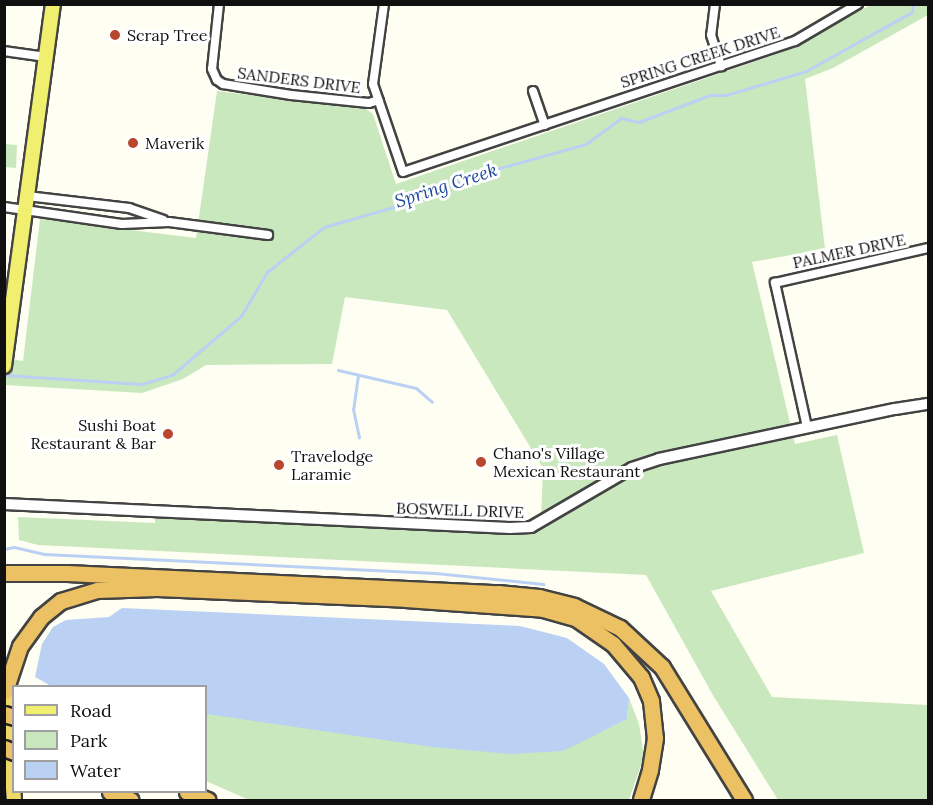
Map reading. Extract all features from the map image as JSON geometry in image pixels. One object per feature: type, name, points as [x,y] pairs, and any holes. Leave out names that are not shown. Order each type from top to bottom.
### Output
[{"type":"highway","points":[[4,574],[67,573],[498,592],[539,597],[574,606],[620,628],[662,667],[744,801]]},
{"type":"highway","points":[[4,574],[157,588],[505,604],[543,609],[577,619],[613,644],[641,677],[651,701],[656,738],[641,801]]},
{"type":"highway","points":[[5,691],[20,646],[41,617],[61,601],[97,590],[157,588]]},
{"type":"highway","points":[[4,685],[12,777]]},
{"type":"highway","points":[[112,793],[131,801]]},
{"type":"highway","points":[[189,793],[208,801]]},
{"type":"main road","points":[[5,360],[53,4]]},
{"type":"street","name":"SANDERS DRIVE","points":[[219,4],[212,65],[217,80],[228,87],[369,103],[379,100]]},
{"type":"street","points":[[379,100],[373,84],[384,4]]},
{"type":"street","points":[[715,4],[711,35],[721,66]]},
{"type":"street","name":"SPRING CREEK DRIVE","points":[[379,100],[403,172],[795,41],[858,4]]},
{"type":"street","points":[[4,51],[46,57]]},
{"type":"street","points":[[533,91],[545,125]]},
{"type":"street","points":[[27,203],[122,224],[169,222],[268,235]]},
{"type":"street","points":[[4,207],[27,203],[129,208],[169,222]]},
{"type":"street","name":"PALMER DRIVE","points":[[807,427],[775,283],[928,248]]},
{"type":"street","name":"BOSWELL DRIVE","points":[[4,504],[510,528],[531,527],[632,468],[659,459],[928,404]]},
{"type":"green space","points":[[871,5],[928,5],[928,15],[833,68],[805,79],[825,249],[752,262],[795,444],[837,435],[864,553],[711,591],[772,697],[928,705],[928,800],[778,800],[714,697],[646,575],[38,545],[19,540],[18,517],[155,523],[155,511],[510,528],[541,521],[543,468],[447,310],[345,297],[332,364],[206,365],[183,379],[142,393],[5,385],[5,358],[23,361],[40,219],[196,238],[217,91],[366,109],[373,114],[396,184],[780,53]]},
{"type":"green space","points":[[5,144],[17,145],[16,168],[5,167]]},
{"type":"green space","points":[[629,698],[639,724],[644,756],[629,800],[249,800],[207,781],[207,714],[602,731],[627,719]]},
{"type":"water","points":[[122,608],[520,626],[567,638],[604,664],[629,698],[627,719],[563,751],[511,754],[432,747],[207,714],[207,685],[49,685],[35,677],[42,644],[53,627],[66,620],[109,617]]},
{"type":"waterway","name":"Spring Creek","points":[[4,375],[142,384],[172,375],[241,316],[267,272],[324,227],[397,206],[489,171],[586,144],[621,118],[639,122],[710,95],[726,95],[806,71],[912,12],[913,4]]},
{"type":"waterway","points":[[338,370],[416,388],[432,402]]},
{"type":"waterway","points":[[358,375],[353,409],[359,437]]},
{"type":"waterway","points":[[4,549],[14,547],[44,554],[435,573],[543,584]]},
{"type":"place","name":"Scrap Tree","points":[[115,35]]},
{"type":"place","name":"Maverik","points":[[133,143]]},
{"type":"place","name":"Sushi Boat Restaurant & Bar","points":[[168,434]]},
{"type":"place","name":"Chano's Village Mexican Restaurant","points":[[481,462]]},
{"type":"place","name":"Travelodge Laramie","points":[[279,465]]}]
